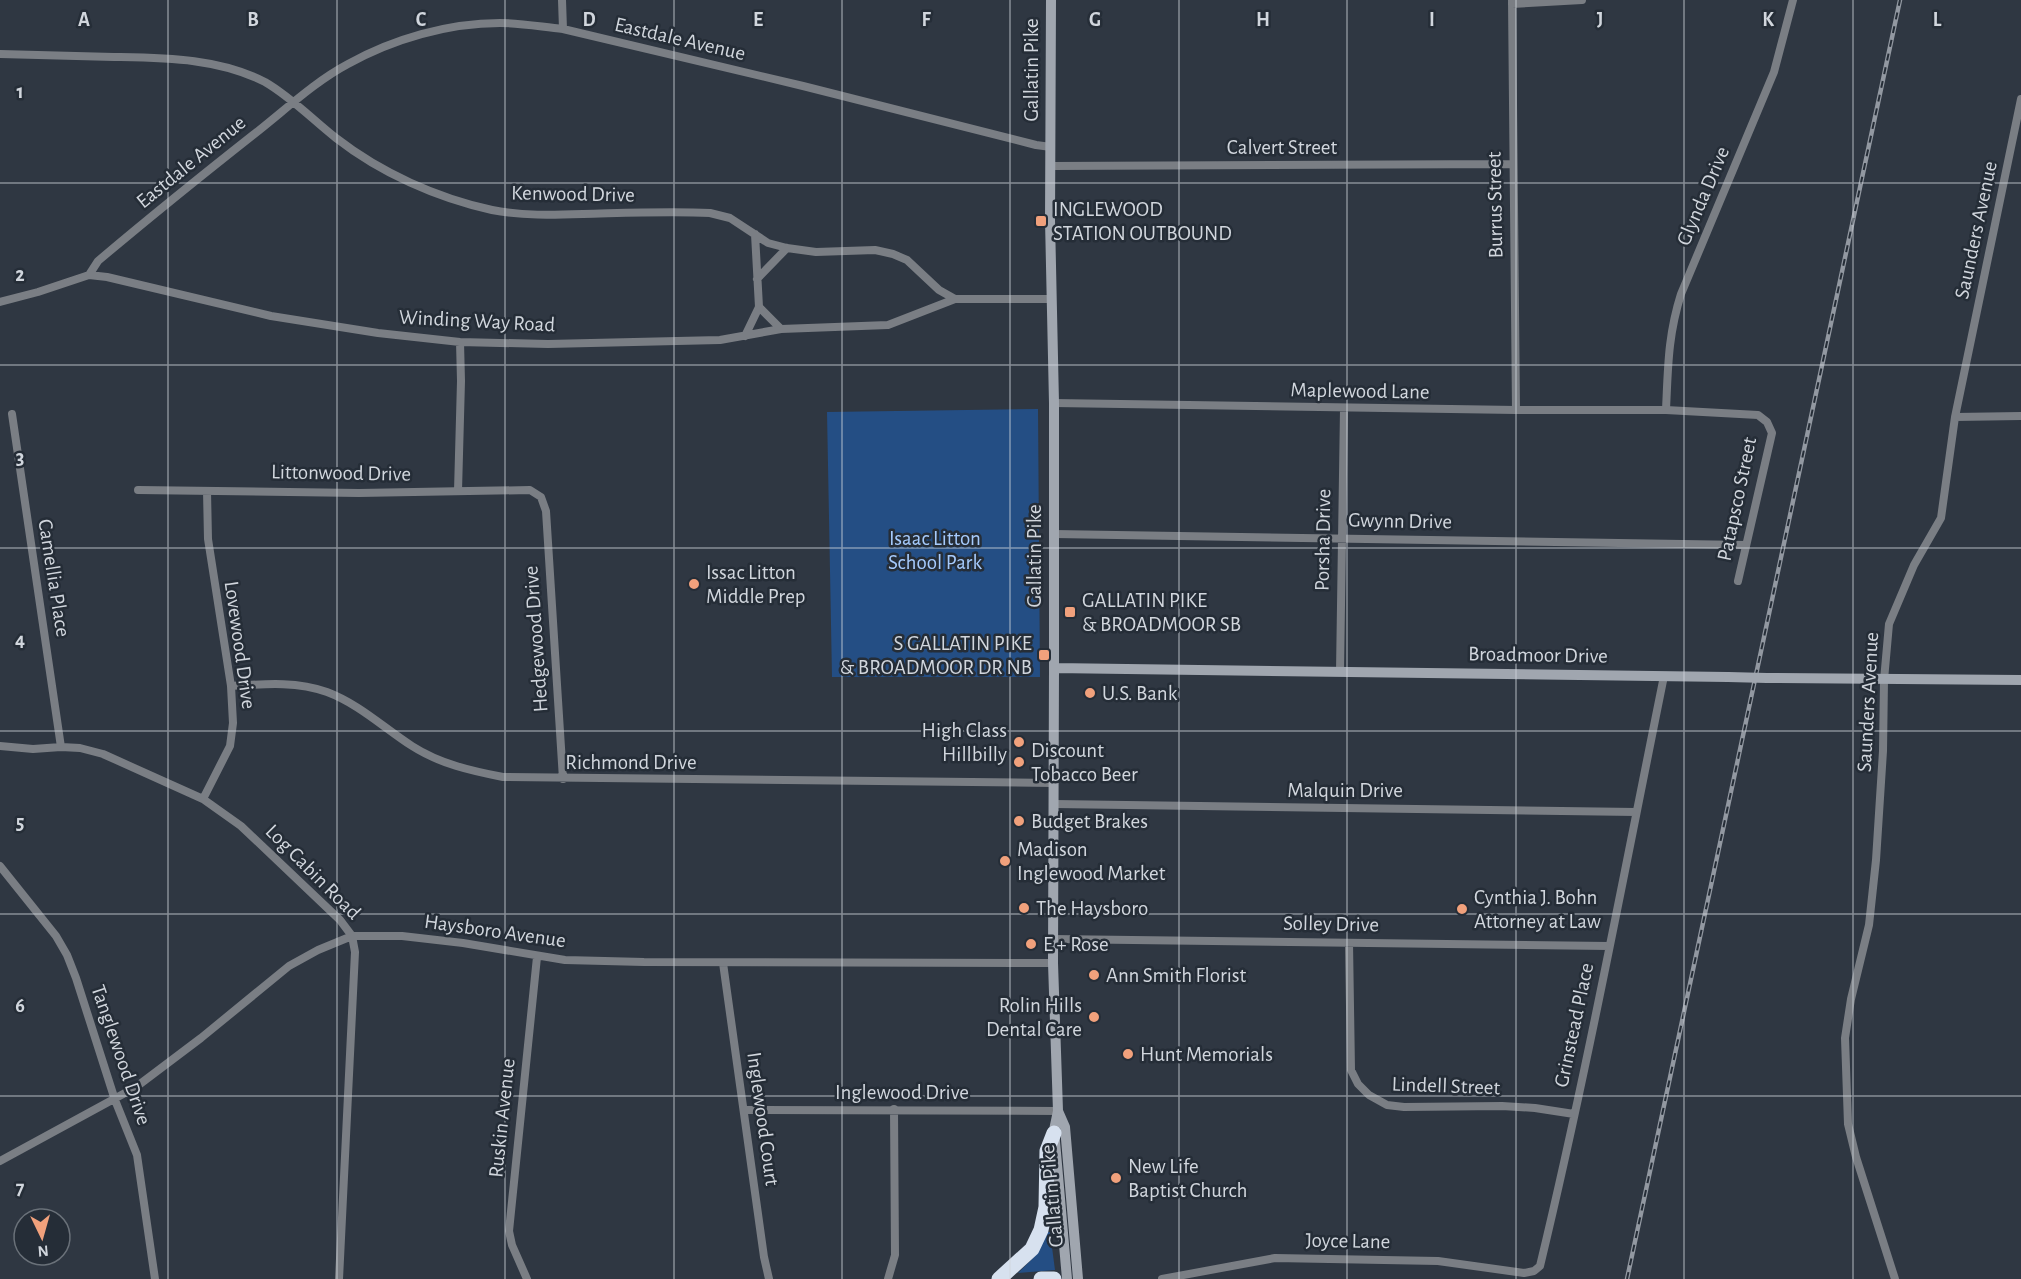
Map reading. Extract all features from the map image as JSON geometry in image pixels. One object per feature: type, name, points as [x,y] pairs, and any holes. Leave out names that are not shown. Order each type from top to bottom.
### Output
[{"type":"highway","points":[[999,1279],[1032,1249],[1041,1230],[1046,1207],[1047,1151],[1054,1133]]},
{"type":"highway","points":[[1041,1279],[1054,1279]]},
{"type":"main road","name":"Gallatin Pike","points":[[1051,0],[1054,403],[1053,963],[1058,1111],[1054,1133],[1067,1279]]},
{"type":"main road","name":"Broadmoor Drive","points":[[1054,668],[2021,680]]},
{"type":"main road","name":"Gallatin Pike","points":[[1058,1111],[1065,1127],[1078,1279]]},
{"type":"street","points":[[562,0],[563,29]]},
{"type":"street","points":[[1512,2],[1582,0]]},
{"type":"street","name":"Glynda Drive","points":[[1666,410],[1669,342],[1673,321],[1682,294],[1774,72],[1793,0]]},
{"type":"street","name":"Burrus Street","points":[[1512,2],[1516,410]]},
{"type":"street","name":"Eastdale Avenue","points":[[89,275],[98,261],[197,178],[346,65],[380,48],[416,36],[457,28],[499,23],[563,29],[1051,147]]},
{"type":"street","name":"Kenwood Drive","points":[[0,54],[169,58],[203,62],[234,70],[265,83],[294,103],[336,139],[379,166],[422,187],[493,210],[557,215],[710,213],[730,218],[768,243],[787,248],[816,252],[875,250],[893,254],[907,260],[939,290],[955,299]]},
{"type":"street","name":"Saunders Avenue","points":[[1895,1279],[1848,1124],[1845,1074],[1845,1038],[1869,925],[1876,860],[1883,752],[1884,680],[1889,624],[1914,565],[1941,518],[1955,417],[2021,99]]},
{"type":"street","name":"Calvert Street","points":[[1052,166],[1512,164]]},
{"type":"street","points":[[745,336],[759,307],[755,234]]},
{"type":"street","points":[[757,279],[787,248]]},
{"type":"street","name":"Winding Way Road","points":[[0,302],[89,275],[142,284],[271,316],[378,333],[460,342],[548,344],[694,342],[781,329],[888,325],[955,299]]},
{"type":"street","points":[[955,299],[1052,299]]},
{"type":"street","points":[[759,307],[781,329]]},
{"type":"street","points":[[458,491],[460,342]]},
{"type":"street","name":"Maplewood Lane","points":[[1054,403],[1344,409],[1666,410]]},
{"type":"street","name":"Porsha Drive","points":[[1340,671],[1344,409]]},
{"type":"street","name":"Patapsco Street","points":[[1666,410],[1758,414],[1767,422],[1772,433],[1738,581]]},
{"type":"street","name":"Camellia Place","points":[[12,414],[61,747]]},
{"type":"street","points":[[1955,417],[2021,416]]},
{"type":"street","name":"Littonwood Drive","points":[[138,490],[359,493],[530,490],[541,497]]},
{"type":"street","name":"Lovewood Drive","points":[[203,799],[230,746],[232,723],[231,686],[207,539],[207,491]]},
{"type":"street","name":"Hedgewood Drive","points":[[541,497],[546,511],[563,779]]},
{"type":"street","name":"Gwynn Drive","points":[[1054,534],[1746,545]]},
{"type":"street","name":"Grinstead Place","points":[[1534,1271],[1540,1266],[1574,1114],[1664,676]]},
{"type":"street","name":"Richmond Drive","points":[[231,686],[297,685],[327,693],[357,707],[415,748],[444,762],[503,777],[1053,783]]},
{"type":"street","name":"Log Cabin Road","points":[[0,746],[33,749],[80,748],[103,754],[203,799],[241,826],[280,861],[340,920],[352,936],[356,952],[339,1279]]},
{"type":"street","name":"Malquin Drive","points":[[1054,804],[1636,812]]},
{"type":"street","name":"Tanglewood Drive","points":[[0,866],[56,936],[67,955],[115,1100],[137,1155],[155,1279]]},
{"type":"street","name":"Haysboro Avenue","points":[[0,1161],[115,1100],[159,1072],[289,966],[318,950],[352,936],[402,936],[463,943],[565,960],[723,963],[1053,963]]},
{"type":"street","name":"Solley Drive","points":[[1053,939],[1609,946]]},
{"type":"street","name":"Lindell Street","points":[[1349,942],[1351,1070],[1358,1084],[1369,1095],[1386,1105],[1404,1107],[1502,1106],[1574,1114]]},
{"type":"street","name":"Ruskin Avenue","points":[[526,1279],[508,1231],[537,957]]},
{"type":"street","name":"Inglewood Court","points":[[723,963],[764,1257],[770,1279]]},
{"type":"street","points":[[888,1279],[895,1255],[894,1109]]},
{"type":"street","name":"Inglewood Drive","points":[[745,1110],[1058,1111]]},
{"type":"street","name":"Joyce Lane","points":[[1162,1279],[1275,1258],[1438,1261],[1524,1273],[1534,1271]]},
{"type":"green space","name":"Isaac Litton School Park","points":[[1038,409],[1040,677],[832,677],[827,412]]},
{"type":"green space","points":[[1050,1232],[1055,1270],[1018,1273],[1033,1258]]},
{"type":"railway","points":[[1627,1279],[1900,0]]},
{"type":"place","name":"INGLEWOOD STATION OUTBOUND","points":[[1041,221]]},
{"type":"place","name":"Issac Litton Middle Prep","points":[[694,584]]},
{"type":"place","name":"GALLATIN PIKE & BROADMOOR SB","points":[[1070,612]]},
{"type":"place","name":"S GALLATIN PIKE & BROADMOOR DR NB","points":[[1044,655]]},
{"type":"place","name":"U.S. Bank","points":[[1090,693]]},
{"type":"place","name":"High Class Hillbilly","points":[[1019,742]]},
{"type":"place","name":"Discount Tobacco Beer","points":[[1019,762]]},
{"type":"place","name":"Budget Brakes","points":[[1019,821]]},
{"type":"place","name":"Madison Inglewood Market","points":[[1005,861]]},
{"type":"place","name":"The Haysboro","points":[[1024,908]]},
{"type":"place","name":"Cynthia J. Bohn Attorney at Law","points":[[1462,909]]},
{"type":"place","name":"E + Rose","points":[[1031,944]]},
{"type":"place","name":"Ann Smith Florist","points":[[1094,975]]},
{"type":"place","name":"Rolin Hills Dental Care","points":[[1094,1017]]},
{"type":"place","name":"Hunt Memorials","points":[[1128,1054]]},
{"type":"place","name":"New Life Baptist Church","points":[[1116,1178]]}]
